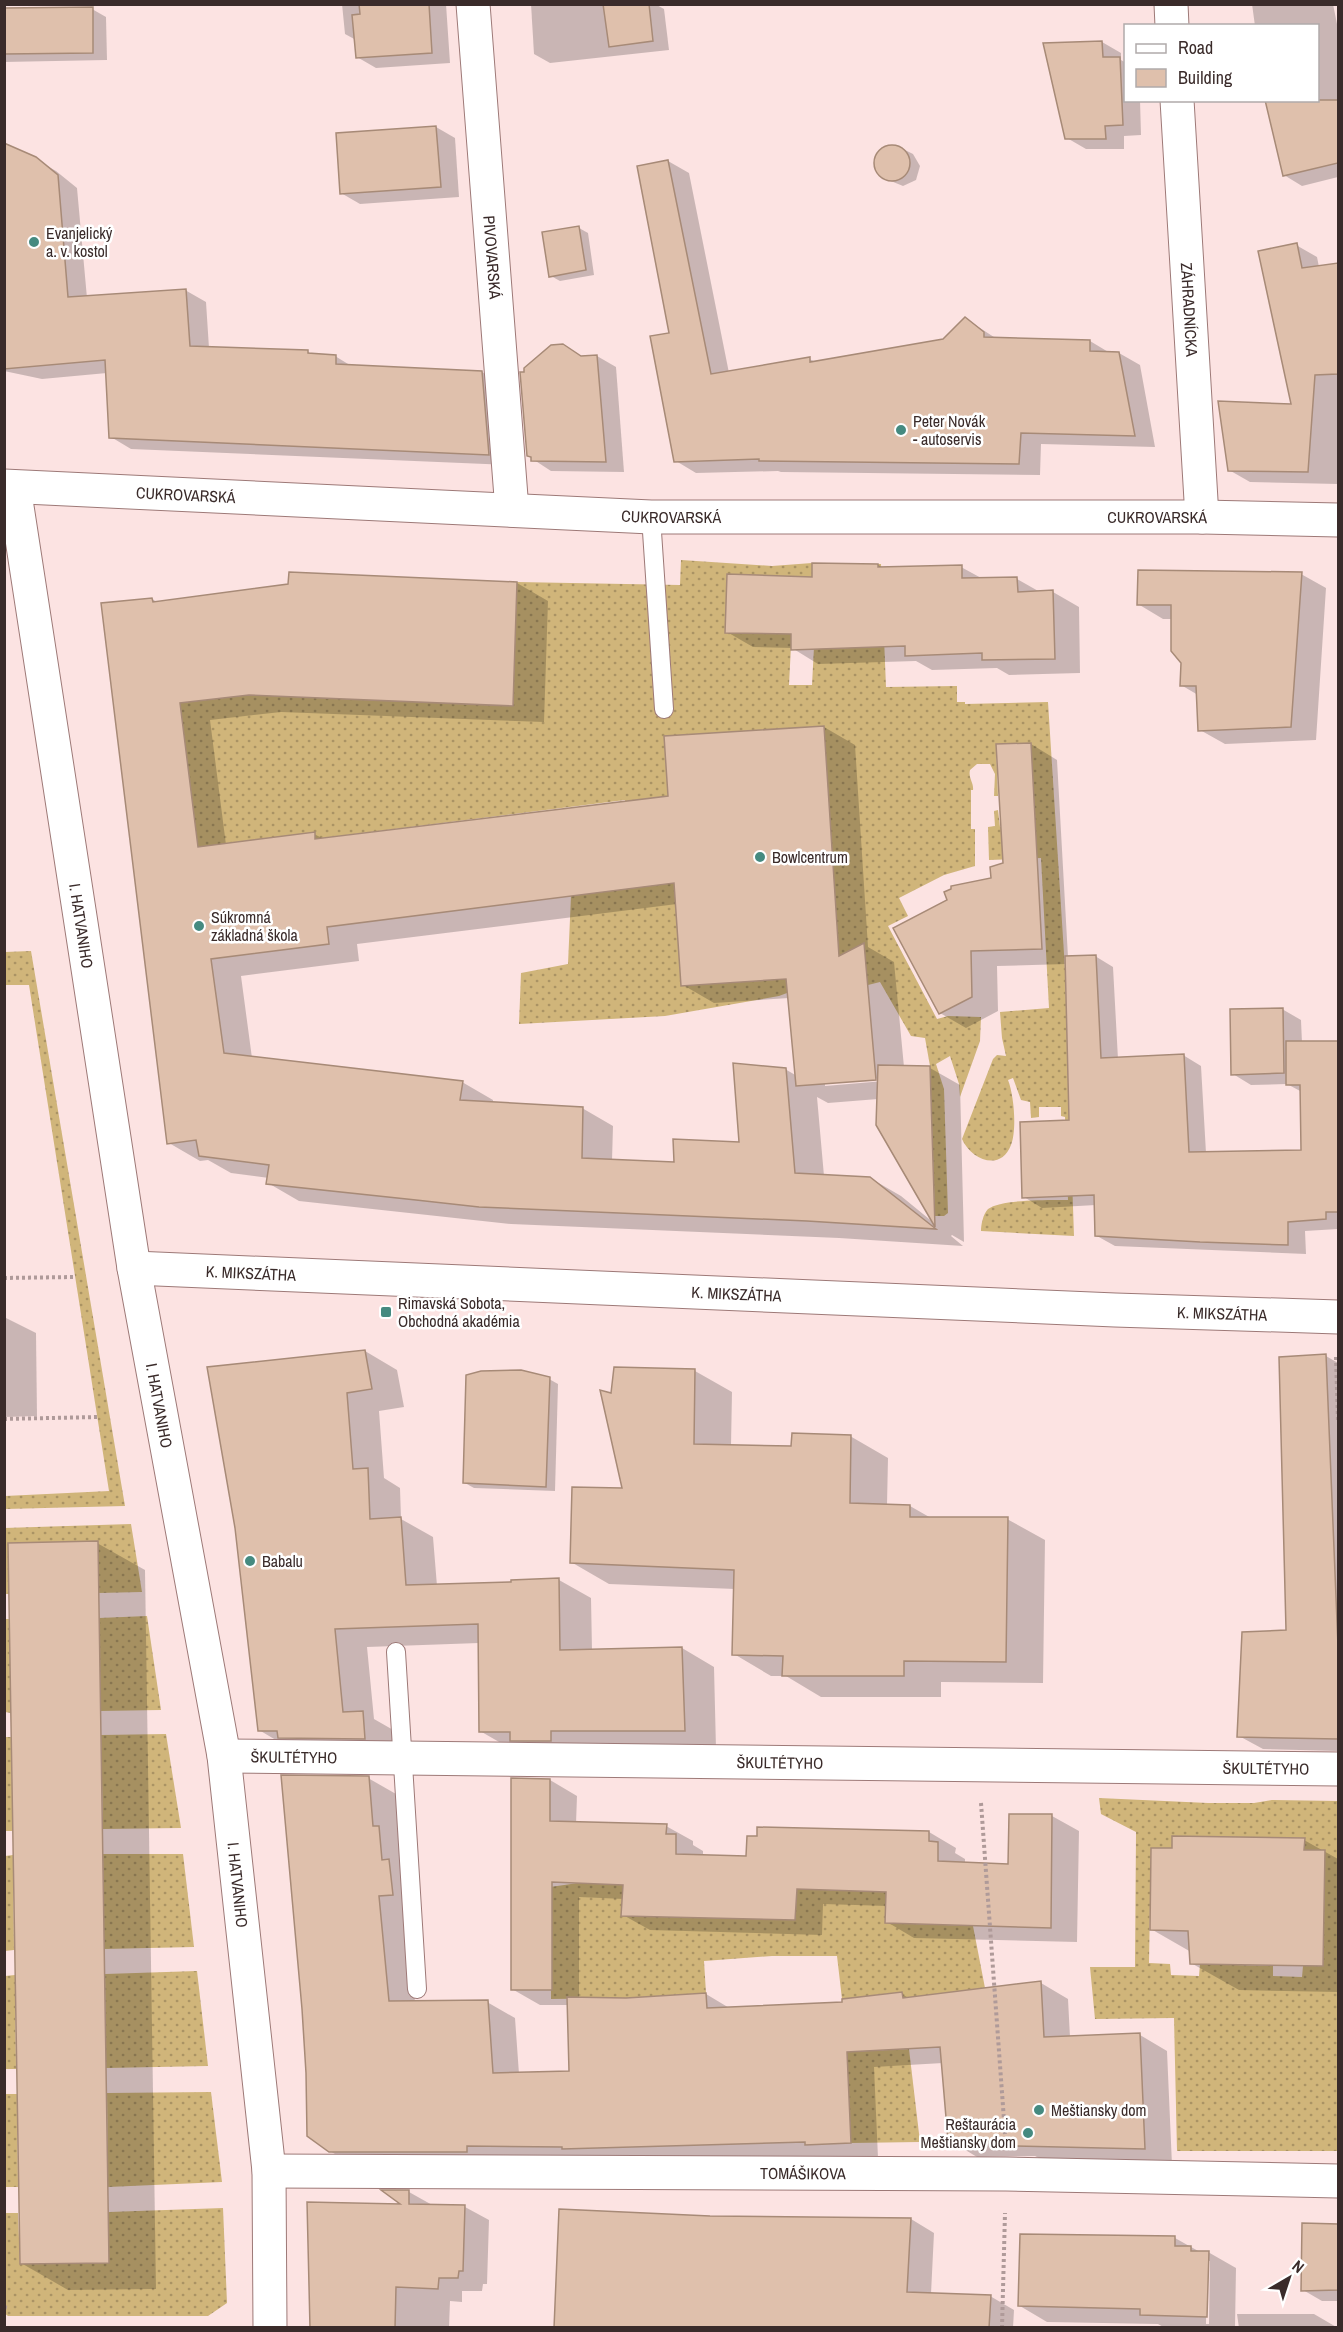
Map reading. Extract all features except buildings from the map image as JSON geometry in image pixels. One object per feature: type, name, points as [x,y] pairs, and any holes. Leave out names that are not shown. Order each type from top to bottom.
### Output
[{"type":"street","name":"PIVOVARSKÁ","points":[[473,4],[512,510]]},
{"type":"street","points":[[1171,4],[1172,24]]},
{"type":"street","name":"ZÁHRADNÍCKA","points":[[1177,102],[1202,518]]},
{"type":"street","name":"CUKROVARSKÁ","points":[[9,486],[651,517],[1338,520]]},
{"type":"street","name":"I. HATVANIHO","points":[[9,486],[134,1268],[224,1756],[269,2171],[270,2328]]},
{"type":"street","name":"K. MIKSZÁTHA","points":[[134,1268],[1115,1310],[1337,1317]]},
{"type":"street","name":"ŠKULTÉTYHO","points":[[224,1756],[978,1767],[1338,1769]]},
{"type":"street","name":"TOMÁŠIKOVA","points":[[269,2171],[1006,2174],[1338,2181]]},
{"type":"lane","points":[[651,517],[664,709]]},
{"type":"lane","points":[[396,1652],[417,1989]]},
{"type":"path","points":[[4,1278],[75,1276]]},
{"type":"path","points":[[1337,1317],[1338,1421]]},
{"type":"path","points":[[4,1419],[98,1417]]},
{"type":"path","points":[[978,1767],[1006,2174],[1002,2328]]},
{"type":"shaded area","points":[[681,560],[772,566],[812,563],[813,617],[877,639],[878,564],[881,564],[886,687],[957,686],[957,702],[965,702],[965,704],[1048,702],[1065,969],[1074,1236],[981,1231],[985,1214],[994,1206],[1026,1201],[1068,1200],[1065,1117],[1061,1116],[1061,1107],[1039,1107],[1039,1117],[1031,1118],[1030,1102],[1021,1100],[1013,1078],[1008,1080],[1013,1103],[1014,1131],[1011,1145],[1006,1153],[993,1161],[986,1160],[972,1153],[962,1139],[993,1059],[997,1055],[1006,1056],[1000,1012],[1049,1008],[1041,858],[989,860],[988,827],[995,826],[994,811],[998,810],[1000,827],[1035,826],[1031,743],[996,744],[998,796],[994,796],[995,774],[990,764],[977,764],[970,770],[973,787],[971,790],[971,829],[975,829],[975,866],[944,875],[899,898],[908,916],[888,926],[937,1019],[948,1016],[981,1017],[980,1041],[960,1097],[959,1084],[950,1056],[936,1064],[944,1089],[948,1213],[944,1216],[935,1216],[930,1066],[925,1038],[911,1036],[880,982],[868,985],[787,987],[787,993],[779,996],[665,1016],[519,1024],[521,973],[568,964],[571,896],[637,887],[625,800],[315,839],[197,847],[180,703],[284,691],[513,706],[517,582],[680,585]],"holes":[[[791,646],[814,647],[812,685],[789,685]]]},
{"type":"shaded area","points":[[31,951],[125,1506],[5,1509],[5,1496],[109,1491],[29,985],[5,985],[5,952]]},
{"type":"shaded area","points":[[131,1524],[142,1592],[98,1593],[97,1542],[9,1543],[10,1594],[5,1594],[4,1528]]},
{"type":"shaded area","points":[[147,1616],[161,1710],[100,1711],[99,1618]]},
{"type":"shaded area","points":[[5,1619],[9,1619],[11,1713],[5,1712]]},
{"type":"shaded area","points":[[166,1734],[181,1828],[103,1829],[101,1735]]},
{"type":"shaded area","points":[[5,1737],[11,1737],[13,1831],[5,1831]]},
{"type":"shaded area","points":[[1099,1798],[1208,1803],[1254,1803],[1272,1800],[1338,1801],[1338,2151],[1177,2151],[1174,2018],[1095,2019],[1090,1967],[1135,1967],[1136,1832],[1101,1814]],"holes":[[[1276,1837],[1304,1838],[1304,1850],[1325,1850],[1302,1977],[1273,1976],[1273,1966],[1200,1964],[1199,1976],[1171,1975],[1170,1964],[1149,1963],[1151,1848],[1275,1849]]]},
{"type":"shaded area","points":[[103,1854],[183,1854],[194,1947],[104,1949]]},
{"type":"shaded area","points":[[13,1855],[14,1950],[5,1951],[5,1856]]},
{"type":"shaded area","points":[[578,1883],[623,1885],[621,1915],[795,1920],[797,1889],[886,1892],[886,1923],[973,1926],[985,1988],[903,1998],[902,1992],[842,1999],[837,1956],[772,1956],[704,1961],[706,1993],[626,1998],[551,1999],[550,1887]]},
{"type":"shaded area","points":[[197,1971],[208,2066],[106,2068],[105,1974]]},
{"type":"shaded area","points":[[15,1975],[16,2069],[5,2069],[5,1976]]},
{"type":"shaded area","points":[[909,2049],[920,2142],[851,2143],[847,2052]]},
{"type":"shaded area","points":[[211,2092],[222,2182],[108,2187],[107,2093]]},
{"type":"shaded area","points":[[4,2094],[17,2094],[18,2187],[5,2187]]},
{"type":"shaded area","points":[[223,2208],[227,2303],[208,2316],[8,2316],[4,2313],[4,2213],[18,2213],[20,2264],[109,2263],[109,2212]]},
{"type":"place","name":"Evanjelický a. v. kostol","points":[[34,242]]},
{"type":"place","name":"Peter Novák - autoservis","points":[[901,430]]},
{"type":"place","name":"Bowlcentrum","points":[[760,857]]},
{"type":"place","name":"Súkromná základná škola","points":[[199,926]]},
{"type":"place","name":"Rimavská Sobota, Obchodná akadémia","points":[[386,1312]]},
{"type":"place","name":"Babalu","points":[[250,1561]]},
{"type":"place","name":"Meštiansky dom","points":[[1039,2110]]},
{"type":"place","name":"Reštaurácia Meštiansky dom","points":[[1028,2133]]}]
